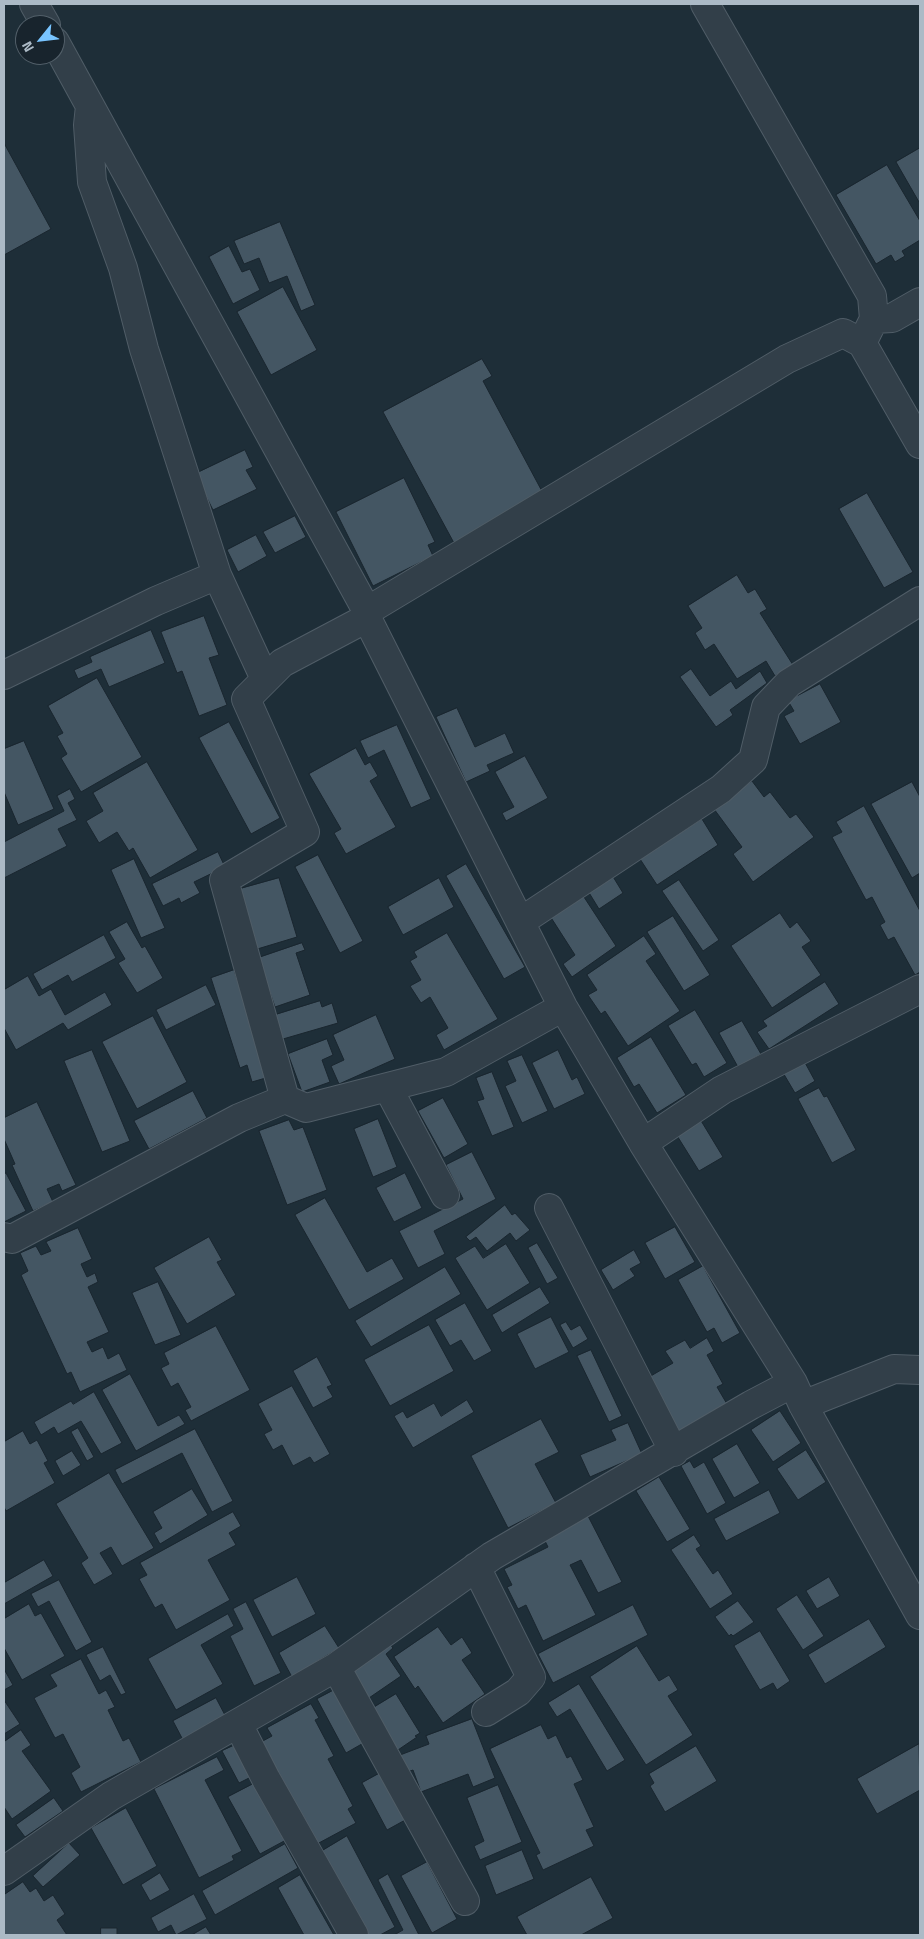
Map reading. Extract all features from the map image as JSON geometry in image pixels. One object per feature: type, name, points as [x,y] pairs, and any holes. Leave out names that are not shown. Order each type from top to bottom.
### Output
[{"type":"street","points":[[34,4],[40,15]]},
{"type":"street","points":[[705,4],[872,296],[874,319],[862,343]]},
{"type":"street","points":[[65,60],[367,614],[564,1007],[643,1143],[798,1394],[920,1615]]},
{"type":"street","points":[[90,106],[88,125],[92,182],[123,268],[144,349],[217,574],[265,679]]},
{"type":"street","points":[[874,319],[892,318],[920,302]]},
{"type":"street","points":[[285,1099],[224,880],[305,832],[246,699],[265,679],[282,663],[367,614],[787,359],[843,333],[862,343],[920,444]]},
{"type":"street","points":[[4,675],[156,601],[217,574]]},
{"type":"street","points":[[520,922],[721,789],[753,760],[766,707],[789,683],[920,601]]},
{"type":"street","points":[[643,1143],[722,1090],[920,989]]},
{"type":"street","points":[[4,1237],[12,1239],[239,1118],[285,1099],[306,1108],[446,1072],[564,1007]]},
{"type":"street","points":[[388,1088],[445,1195]]},
{"type":"street","points":[[549,1208],[674,1452]]},
{"type":"street","points":[[4,1871],[111,1796],[336,1667],[500,1551],[674,1452],[751,1405],[894,1368],[920,1370]]},
{"type":"street","points":[[476,1567],[531,1677],[518,1692],[486,1712]]},
{"type":"street","points":[[336,1667],[465,1901]]},
{"type":"street","points":[[238,1724],[266,1779],[354,1935]]},
{"type":"building","points":[[4,143],[51,229],[4,255]]},
{"type":"building","points":[[920,148],[920,201],[919,202],[896,162]]},
{"type":"building","points":[[887,165],[920,221],[920,240],[902,251],[905,256],[895,262],[891,255],[876,264],[836,195]]},
{"type":"building","points":[[280,222],[315,305],[301,311],[287,276],[269,283],[259,258],[244,264],[234,241]]},
{"type":"building","points":[[229,246],[242,272],[250,269],[260,290],[233,304],[209,257]]},
{"type":"building","points":[[283,287],[317,350],[271,375],[237,312]]},
{"type":"building","points":[[482,359],[492,376],[483,381],[544,495],[454,543],[383,412]]},
{"type":"building","points":[[245,450],[253,467],[246,470],[257,489],[213,510],[195,474]]},
{"type":"building","points":[[404,478],[435,542],[428,545],[433,556],[373,586],[336,512]]},
{"type":"building","points":[[867,493],[913,572],[884,588],[839,509]]},
{"type":"building","points":[[295,516],[306,537],[275,553],[263,532]]},
{"type":"building","points":[[256,535],[267,556],[238,572],[227,550]]},
{"type":"building","points":[[737,575],[748,593],[755,589],[767,609],[760,613],[793,665],[775,676],[766,661],[737,679],[714,644],[705,650],[695,633],[702,628],[688,606]]},
{"type":"building","points":[[204,616],[219,655],[209,658],[227,705],[199,716],[182,671],[177,673],[161,632]]},
{"type":"building","points":[[151,630],[165,663],[109,687],[101,669],[78,679],[74,670],[92,662],[90,657]]},
{"type":"building","points":[[691,669],[710,696],[731,681],[736,689],[760,671],[767,683],[730,710],[733,715],[716,727],[680,677]]},
{"type":"building","points":[[97,678],[142,757],[81,792],[61,758],[67,754],[57,736],[63,733],[48,706]]},
{"type":"building","points":[[820,684],[841,722],[800,744],[784,716],[794,711],[788,701]]},
{"type":"building","points":[[457,708],[475,747],[505,733],[514,753],[487,765],[490,771],[466,782],[436,717]]},
{"type":"building","points":[[229,722],[280,818],[251,834],[199,738]]},
{"type":"building","points":[[397,725],[431,799],[411,808],[384,750],[368,758],[360,741]]},
{"type":"building","points":[[24,741],[54,809],[18,825],[4,792],[4,749]]},
{"type":"building","points":[[356,748],[365,765],[370,762],[378,776],[370,781],[396,827],[346,854],[334,833],[341,829],[309,774]]},
{"type":"building","points":[[525,756],[548,798],[506,821],[502,813],[514,807],[495,772]]},
{"type":"building","points":[[147,762],[198,850],[150,878],[133,848],[129,851],[117,832],[99,843],[86,821],[103,811],[93,793]]},
{"type":"building","points":[[752,781],[764,797],[770,792],[790,818],[796,814],[814,837],[753,882],[733,854],[742,847],[714,809]]},
{"type":"building","points":[[912,782],[920,797],[920,873],[912,878],[871,804]]},
{"type":"building","points":[[70,789],[75,799],[68,803],[77,820],[58,829],[67,846],[4,878],[4,842],[64,811],[57,796]]},
{"type":"building","points":[[864,806],[920,911],[920,972],[915,975],[894,937],[888,940],[880,925],[885,922],[872,897],[866,900],[832,837],[842,832],[836,822]]},
{"type":"building","points":[[702,819],[718,845],[657,885],[640,859]]},
{"type":"building","points":[[218,852],[225,867],[194,882],[200,893],[181,903],[179,898],[163,906],[152,884]]},
{"type":"building","points":[[318,855],[363,941],[340,953],[295,867]]},
{"type":"building","points":[[134,859],[165,928],[141,938],[111,870]]},
{"type":"building","points":[[466,864],[525,967],[504,979],[446,876]]},
{"type":"building","points":[[612,875],[623,893],[599,909],[588,891]]},
{"type":"building","points":[[279,878],[297,937],[254,950],[236,890]]},
{"type":"building","points":[[439,878],[454,907],[403,935],[388,907]]},
{"type":"building","points":[[679,880],[719,940],[703,951],[662,891]]},
{"type":"building","points":[[582,894],[616,946],[572,977],[563,964],[575,955],[550,916]]},
{"type":"building","points":[[780,913],[790,928],[797,922],[811,941],[802,947],[821,975],[772,1008],[731,946]]},
{"type":"building","points":[[673,916],[710,975],[684,991],[647,932]]},
{"type":"building","points":[[127,922],[142,948],[145,946],[163,978],[137,993],[118,963],[125,959],[109,932]]},
{"type":"building","points":[[447,933],[498,1019],[444,1050],[436,1035],[448,1028],[430,997],[421,1003],[410,986],[421,980],[410,961],[417,957],[414,952]]},
{"type":"building","points":[[104,935],[116,958],[72,982],[68,975],[42,990],[33,974]]},
{"type":"building","points":[[644,936],[656,954],[646,961],[680,1011],[628,1046],[605,1011],[601,1014],[588,995],[597,990],[587,975]]},
{"type":"building","points":[[302,943],[305,950],[296,953],[310,995],[275,1007],[258,958]]},
{"type":"building","points":[[234,970],[269,1077],[252,1082],[247,1065],[240,1068],[211,978]]},
{"type":"building","points":[[28,976],[39,996],[51,989],[65,1015],[105,992],[112,1005],[68,1030],[63,1023],[16,1050],[4,1028],[4,990]]},
{"type":"building","points":[[825,982],[839,1004],[769,1049],[757,1032],[767,1026],[763,1021]]},
{"type":"building","points":[[206,985],[216,1005],[166,1030],[156,1010]]},
{"type":"building","points":[[320,1001],[322,1007],[332,1003],[338,1023],[283,1039],[275,1015]]},
{"type":"building","points":[[695,1010],[727,1063],[704,1077],[696,1063],[692,1065],[668,1026]]},
{"type":"building","points":[[376,1015],[395,1059],[339,1084],[331,1066],[344,1060],[333,1035]]},
{"type":"building","points":[[153,1016],[187,1082],[137,1109],[102,1042]]},
{"type":"building","points":[[742,1021],[761,1054],[738,1067],[719,1033]]},
{"type":"building","points":[[651,1037],[686,1095],[657,1113],[639,1084],[634,1087],[617,1058]]},
{"type":"building","points":[[327,1039],[333,1055],[322,1060],[330,1082],[302,1092],[288,1054]]},
{"type":"building","points":[[92,1050],[130,1141],[102,1152],[64,1061]]},
{"type":"building","points":[[558,1050],[572,1080],[577,1077],[585,1094],[554,1109],[532,1063]]},
{"type":"building","points":[[522,1055],[548,1111],[522,1123],[505,1086],[516,1081],[507,1061]]},
{"type":"building","points":[[803,1059],[815,1081],[795,1093],[782,1071]]},
{"type":"building","points":[[492,1072],[514,1127],[492,1136],[477,1101],[484,1099],[476,1078]]},
{"type":"building","points":[[819,1088],[824,1097],[827,1096],[856,1150],[832,1163],[798,1099]]},
{"type":"building","points":[[193,1091],[207,1118],[149,1149],[134,1121]]},
{"type":"building","points":[[443,1098],[468,1144],[444,1158],[418,1111]]},
{"type":"building","points":[[37,1102],[76,1185],[62,1191],[59,1184],[47,1189],[53,1202],[33,1211],[12,1165],[15,1164],[4,1139],[4,1118]]},
{"type":"building","points":[[378,1119],[397,1167],[373,1177],[354,1129]]},
{"type":"building","points":[[700,1119],[723,1157],[699,1171],[676,1134]]},
{"type":"building","points":[[289,1120],[294,1130],[303,1127],[327,1190],[287,1205],[259,1131]]},
{"type":"building","points":[[472,1152],[496,1199],[434,1231],[445,1254],[418,1268],[399,1231],[463,1199],[446,1165]]},
{"type":"building","points":[[6,1173],[26,1211],[4,1222],[4,1175]]},
{"type":"building","points":[[405,1173],[422,1208],[394,1222],[376,1188]]},
{"type":"building","points":[[325,1198],[367,1272],[392,1258],[404,1279],[349,1310],[295,1215]]},
{"type":"building","points":[[505,1205],[512,1215],[515,1213],[530,1230],[516,1241],[510,1233],[487,1251],[476,1237],[470,1241],[466,1237]]},
{"type":"building","points":[[675,1227],[695,1262],[665,1279],[645,1243]]},
{"type":"building","points":[[78,1228],[92,1259],[81,1264],[87,1277],[95,1273],[98,1282],[88,1287],[109,1332],[87,1342],[92,1352],[103,1347],[108,1359],[119,1353],[127,1370],[80,1392],[71,1372],[67,1374],[21,1275],[28,1271],[20,1253],[36,1246],[41,1255],[51,1251],[46,1242]]},
{"type":"building","points":[[209,1237],[222,1260],[217,1262],[236,1295],[187,1324],[154,1268]]},
{"type":"building","points":[[537,1243],[558,1278],[547,1284],[528,1248]]},
{"type":"building","points":[[506,1244],[530,1283],[487,1310],[455,1258],[475,1246],[483,1258]]},
{"type":"building","points":[[634,1250],[641,1263],[630,1269],[635,1276],[613,1290],[601,1270]]},
{"type":"building","points":[[703,1266],[740,1333],[722,1343],[714,1328],[707,1332],[678,1280]]},
{"type":"building","points":[[445,1267],[461,1294],[371,1347],[355,1321]]},
{"type":"building","points":[[158,1282],[181,1335],[155,1345],[132,1293]]},
{"type":"building","points":[[540,1287],[550,1303],[502,1333],[492,1315]]},
{"type":"building","points":[[465,1303],[492,1351],[474,1361],[461,1340],[450,1346],[435,1320]]},
{"type":"building","points":[[551,1317],[569,1352],[535,1369],[517,1334]]},
{"type":"building","points":[[566,1322],[571,1330],[580,1325],[588,1339],[573,1348],[560,1325]]},
{"type":"building","points":[[429,1325],[454,1371],[390,1406],[364,1360]]},
{"type":"building","points":[[216,1326],[250,1390],[191,1421],[185,1410],[191,1407],[178,1383],[171,1387],[161,1368],[169,1364],[164,1353]]},
{"type":"building","points":[[707,1338],[714,1351],[707,1355],[723,1384],[717,1387],[727,1404],[679,1431],[649,1377],[673,1363],[665,1351],[685,1340],[690,1348]]},
{"type":"building","points":[[591,1350],[622,1416],[609,1422],[577,1356]]},
{"type":"building","points":[[317,1357],[332,1385],[327,1387],[333,1397],[313,1408],[293,1371]]},
{"type":"building","points":[[130,1374],[158,1426],[179,1415],[185,1424],[136,1451],[102,1390]]},
{"type":"building","points":[[292,1386],[330,1454],[314,1463],[310,1457],[293,1466],[282,1445],[273,1450],[264,1434],[272,1430],[258,1404]]},
{"type":"building","points":[[94,1392],[122,1443],[101,1454],[81,1421],[58,1434],[54,1427],[41,1435],[34,1422],[71,1401],[73,1404]]},
{"type":"building","points":[[467,1400],[474,1412],[413,1448],[394,1416],[403,1411],[407,1418],[434,1403],[441,1416]]},
{"type":"building","points":[[780,1411],[801,1443],[773,1462],[751,1430]]},
{"type":"building","points":[[541,1419],[559,1452],[535,1464],[556,1503],[508,1528],[471,1456]]},
{"type":"building","points":[[628,1423],[642,1454],[590,1477],[580,1455],[616,1440],[611,1430]]},
{"type":"building","points":[[78,1428],[94,1457],[87,1461],[71,1432]]},
{"type":"building","points":[[195,1429],[233,1501],[212,1512],[182,1453],[122,1484],[115,1470]]},
{"type":"building","points":[[23,1431],[30,1444],[37,1440],[48,1461],[44,1463],[55,1483],[6,1511],[4,1507],[4,1442]]},
{"type":"building","points":[[737,1444],[760,1483],[734,1498],[712,1459]]},
{"type":"building","points":[[806,1450],[826,1482],[798,1500],[777,1469]]},
{"type":"building","points":[[72,1451],[81,1465],[63,1476],[55,1461]]},
{"type":"building","points":[[690,1461],[694,1468],[704,1462],[726,1503],[707,1514],[681,1466]]},
{"type":"building","points":[[109,1473],[154,1548],[122,1566],[111,1547],[100,1553],[113,1574],[94,1585],[81,1563],[88,1558],[56,1504]]},
{"type":"building","points":[[659,1477],[690,1529],[667,1542],[636,1491]]},
{"type":"building","points":[[192,1489],[208,1515],[160,1544],[154,1533],[162,1528],[153,1512]]},
{"type":"building","points":[[769,1490],[780,1513],[726,1541],[714,1519]]},
{"type":"building","points":[[233,1512],[241,1526],[229,1533],[236,1545],[208,1560],[230,1600],[176,1630],[162,1604],[155,1608],[139,1579],[147,1575],[140,1563]]},
{"type":"building","points":[[588,1516],[622,1582],[598,1593],[581,1560],[570,1565],[596,1615],[543,1641],[526,1605],[518,1609],[507,1587],[512,1585],[504,1569],[548,1547],[544,1539]]},
{"type":"building","points":[[694,1535],[701,1546],[696,1549],[713,1574],[718,1570],[733,1594],[710,1609],[671,1550]]},
{"type":"building","points":[[44,1560],[53,1576],[4,1604],[4,1583]]},
{"type":"building","points":[[297,1577],[316,1614],[272,1637],[253,1600]]},
{"type":"building","points":[[829,1577],[840,1596],[817,1609],[806,1591]]},
{"type":"building","points":[[59,1580],[92,1642],[76,1651],[49,1601],[38,1607],[31,1594]]},
{"type":"building","points":[[797,1595],[824,1636],[803,1650],[776,1609]]},
{"type":"building","points":[[738,1601],[754,1622],[733,1636],[731,1634],[729,1636],[715,1617]]},
{"type":"building","points":[[246,1602],[281,1673],[254,1686],[230,1636],[243,1629],[233,1609]]},
{"type":"building","points":[[29,1604],[35,1616],[41,1613],[65,1656],[22,1680],[4,1648],[4,1619]]},
{"type":"building","points":[[633,1605],[648,1635],[553,1683],[538,1654]]},
{"type":"building","points":[[228,1614],[234,1626],[201,1645],[223,1684],[176,1710],[148,1659]]},
{"type":"building","points":[[869,1619],[886,1647],[825,1684],[808,1655]]},
{"type":"building","points":[[325,1626],[339,1648],[292,1677],[279,1653]]},
{"type":"building","points":[[438,1627],[451,1645],[462,1637],[472,1653],[462,1660],[485,1694],[443,1723],[418,1686],[415,1689],[394,1657]]},
{"type":"building","points":[[760,1631],[790,1681],[777,1690],[773,1683],[760,1690],[734,1646]]},
{"type":"building","points":[[390,1644],[393,1648],[386,1654],[401,1676],[366,1700],[347,1673]]},
{"type":"building","points":[[637,1646],[659,1681],[669,1675],[678,1690],[668,1696],[693,1735],[646,1765],[590,1677]]},
{"type":"building","points":[[103,1647],[126,1693],[121,1695],[110,1675],[100,1681],[86,1655]]},
{"type":"building","points":[[81,1659],[99,1694],[106,1690],[115,1707],[108,1710],[123,1741],[129,1738],[141,1762],[81,1792],[71,1773],[80,1767],[63,1734],[55,1738],[34,1698],[57,1686],[50,1675]]},
{"type":"building","points":[[4,1669],[13,1685],[4,1690]]},
{"type":"building","points":[[579,1684],[625,1760],[607,1771],[570,1709],[557,1717],[548,1703]]},
{"type":"building","points":[[338,1688],[367,1741],[346,1753],[317,1699]]},
{"type":"building","points":[[396,1694],[420,1733],[395,1752],[368,1711]]},
{"type":"building","points":[[216,1698],[226,1717],[183,1740],[173,1721]]},
{"type":"building","points":[[4,1700],[20,1724],[4,1734]]},
{"type":"building","points":[[311,1704],[319,1718],[315,1720],[334,1756],[328,1759],[353,1806],[348,1809],[356,1823],[317,1844],[261,1742],[272,1736],[267,1728]]},
{"type":"building","points":[[472,1719],[495,1778],[473,1787],[468,1774],[421,1792],[413,1770],[407,1772],[400,1755],[429,1744],[426,1736]]},
{"type":"building","points":[[541,1725],[548,1739],[556,1735],[567,1758],[571,1756],[583,1780],[574,1784],[594,1827],[586,1830],[594,1846],[543,1870],[536,1855],[540,1853],[490,1749]]},
{"type":"building","points":[[21,1730],[31,1745],[22,1751],[51,1791],[12,1819],[4,1807],[4,1742]]},
{"type":"building","points":[[919,1744],[920,1790],[877,1814],[857,1779]]},
{"type":"building","points":[[235,1745],[251,1777],[239,1783],[222,1751]]},
{"type":"building","points":[[696,1746],[717,1781],[665,1812],[650,1786],[654,1783],[649,1774]]},
{"type":"building","points":[[217,1757],[224,1770],[205,1780],[242,1851],[232,1856],[234,1860],[199,1878],[154,1789]]},
{"type":"building","points":[[382,1772],[407,1819],[387,1830],[362,1783]]},
{"type":"building","points":[[255,1783],[286,1840],[260,1854],[228,1797]]},
{"type":"building","points":[[498,1785],[522,1842],[480,1860],[474,1846],[484,1841],[467,1798]]},
{"type":"building","points":[[54,1798],[63,1811],[25,1837],[16,1825]]},
{"type":"building","points":[[126,1808],[157,1866],[123,1885],[91,1828]]},
{"type":"building","points":[[347,1836],[395,1927],[380,1935],[367,1935],[322,1851]]},
{"type":"building","points":[[69,1843],[80,1855],[43,1887],[33,1876]]},
{"type":"building","points":[[285,1844],[298,1868],[215,1915],[202,1891]]},
{"type":"building","points":[[522,1850],[534,1879],[496,1895],[485,1866]]},
{"type":"building","points":[[427,1862],[457,1919],[432,1933],[401,1876]]},
{"type":"building","points":[[160,1873],[170,1890],[150,1901],[141,1885]]},
{"type":"building","points":[[388,1874],[419,1935],[394,1935],[403,1930],[378,1880]]},
{"type":"building","points":[[300,1875],[334,1935],[304,1935],[278,1888]]},
{"type":"building","points":[[591,1877],[613,1918],[581,1935],[527,1935],[517,1917]]},
{"type":"building","points":[[23,1882],[30,1892],[36,1888],[44,1901],[53,1895],[65,1914],[57,1920],[67,1935],[4,1935],[4,1895]]},
{"type":"building","points":[[194,1894],[207,1919],[176,1935],[171,1925],[158,1932],[151,1918]]},
{"type":"building","points":[[206,1927],[211,1935],[192,1935]]},
{"type":"building","points":[[101,1928],[117,1928],[117,1935],[101,1935]]}]
